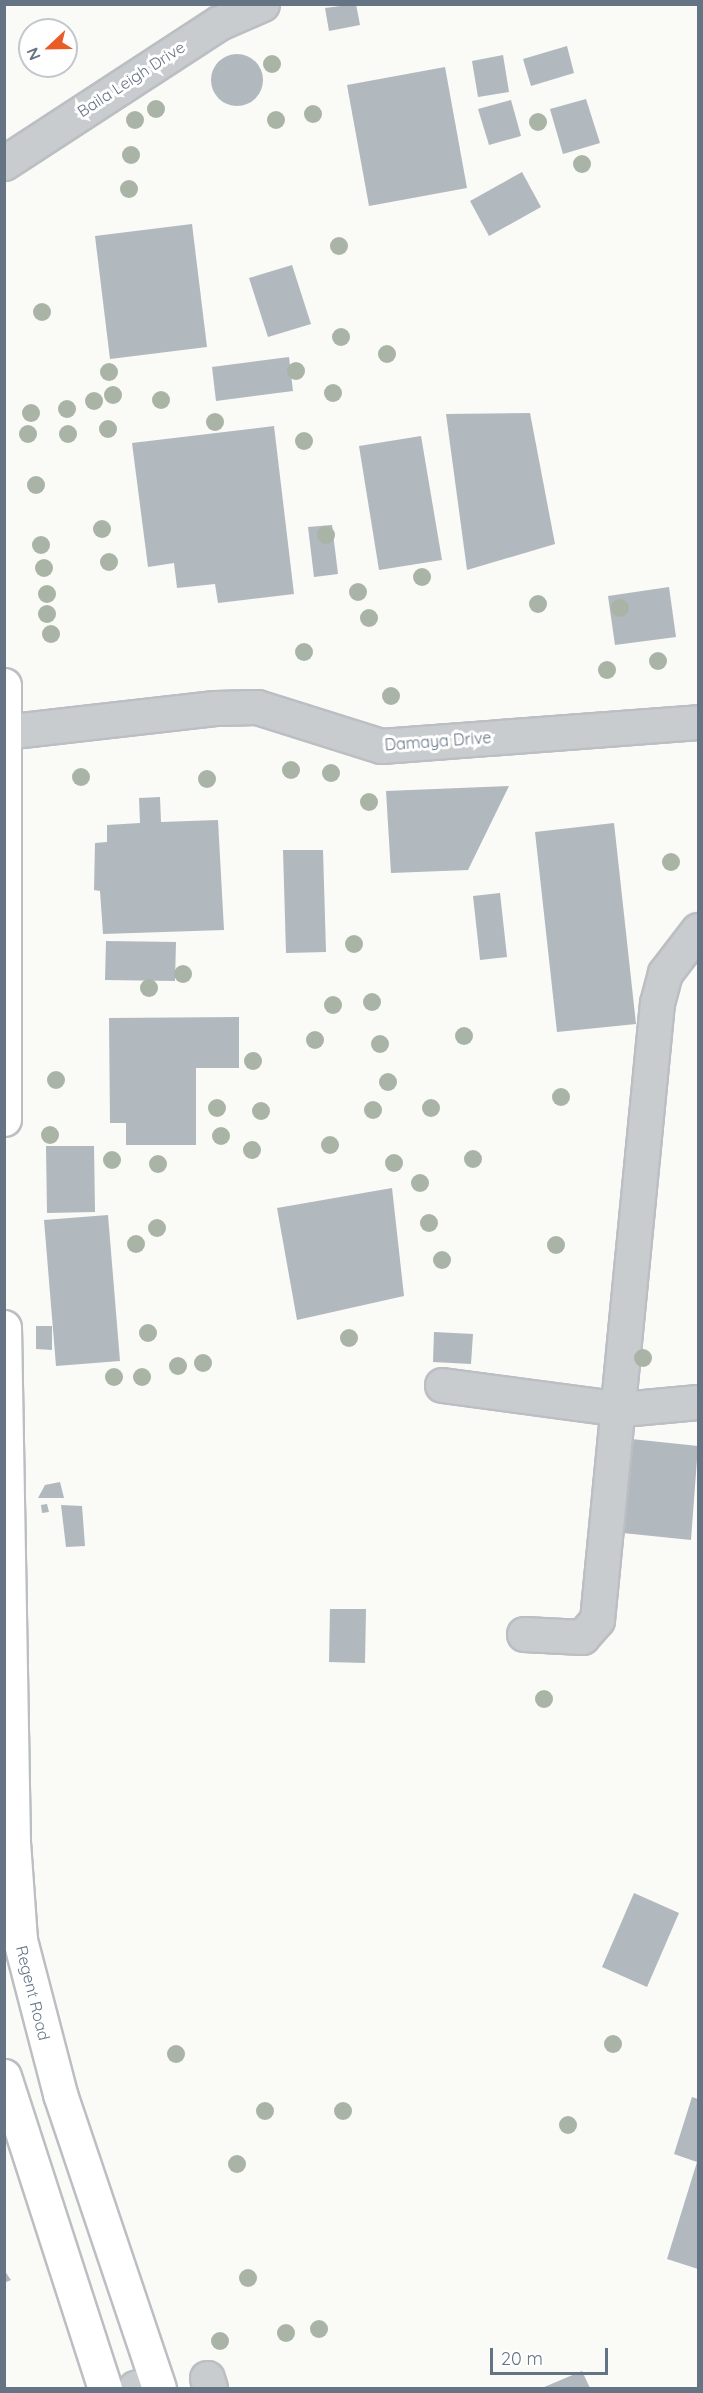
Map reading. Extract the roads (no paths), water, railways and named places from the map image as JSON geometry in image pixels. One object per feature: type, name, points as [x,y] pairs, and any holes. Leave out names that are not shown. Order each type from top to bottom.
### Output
[{"type":"main road","points":[[4,685],[6,731],[4,1119]]},
{"type":"main road","name":"Regent Road","points":[[4,1327],[10,1897],[35,2010],[150,2386]]},
{"type":"main road","points":[[4,2076],[105,2388]]},
{"type":"street","name":"Baila Leigh Drive","points":[[4,163],[144,69],[219,23],[262,4]]},
{"type":"street","name":"Damaya Drive","points":[[6,731],[257,707],[381,746],[699,722]]},
{"type":"street","points":[[524,1634],[582,1637],[597,1620],[622,1409],[657,1003],[665,973],[699,930]]},
{"type":"street","points":[[442,1385],[622,1409],[699,1402]]}]
